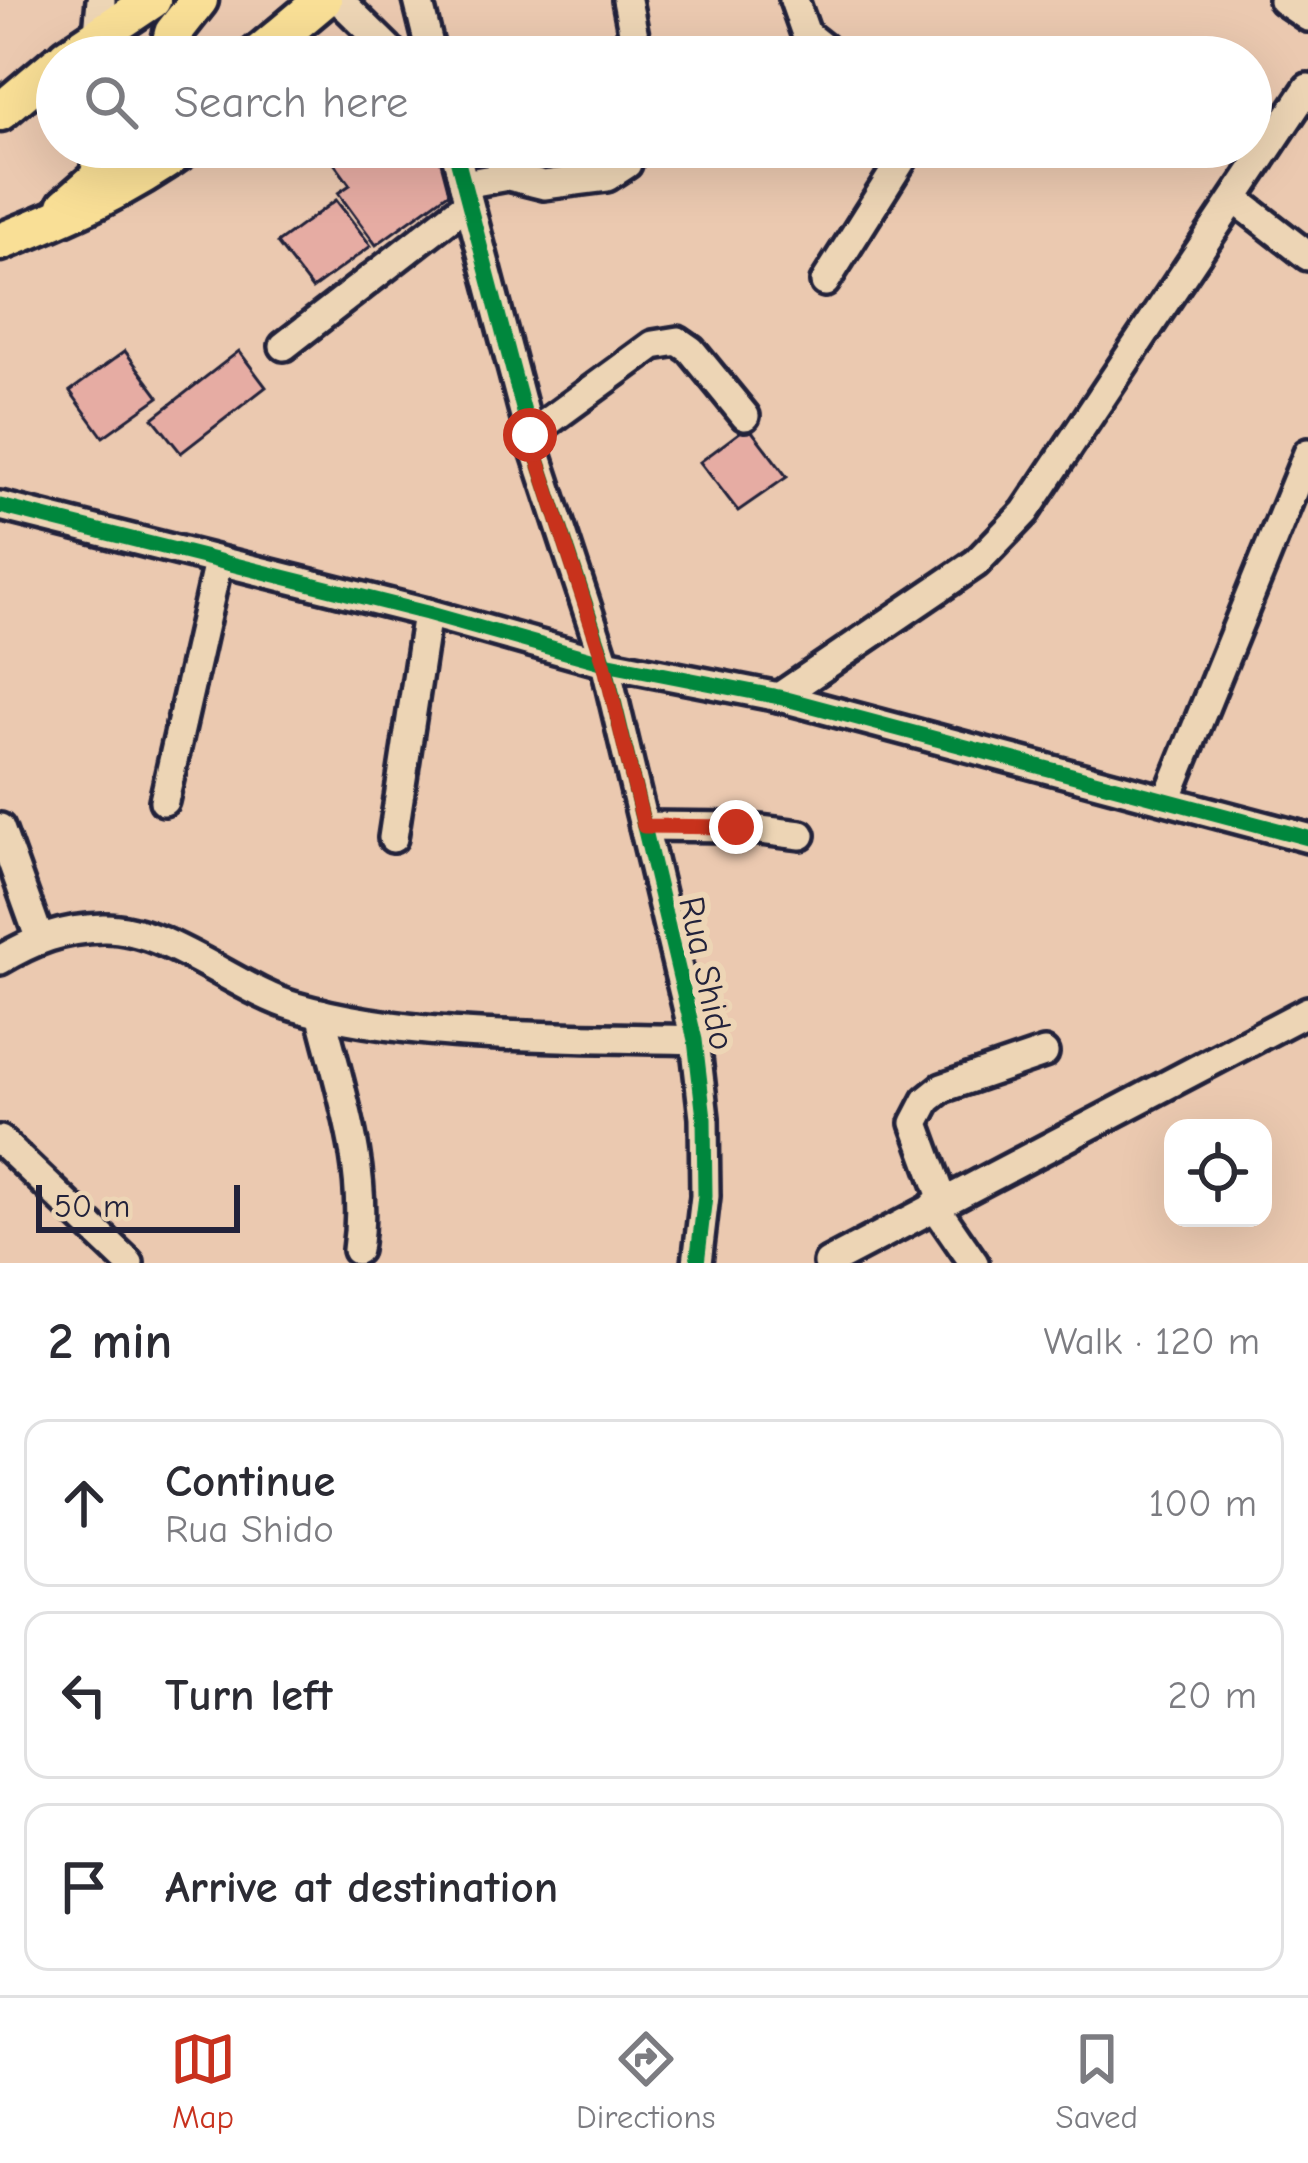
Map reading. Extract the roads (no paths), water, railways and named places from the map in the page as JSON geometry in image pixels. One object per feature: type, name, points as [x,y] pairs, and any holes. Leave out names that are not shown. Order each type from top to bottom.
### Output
[{"type":"main road","points":[[99,16],[152,0]]},
{"type":"main road","points":[[172,36],[199,0]]},
{"type":"main road","points":[[282,36],[331,0]]},
{"type":"main road","points":[[298,36],[331,0]]},
{"type":"main road","points":[[0,114],[36,82]]},
{"type":"main road","points":[[0,114],[36,95]]},
{"type":"main road","points":[[45,224],[98,178],[100,168]]},
{"type":"main road","points":[[0,242],[101,200],[157,168]]},
{"type":"street","points":[[331,0],[374,36]]},
{"type":"street","points":[[418,0],[427,36]]},
{"type":"street","points":[[627,0],[634,36]]},
{"type":"street","points":[[794,0],[809,36]]},
{"type":"street","points":[[1283,0],[1308,17]]},
{"type":"street","points":[[1272,144],[1308,88]]},
{"type":"street","name":"Rua Shido","points":[[459,168],[530,435],[604,663],[695,1040],[705,1176],[697,1263]]},
{"type":"street","points":[[284,346],[466,193],[508,176],[544,185],[607,177],[621,168]]},
{"type":"street","points":[[825,282],[897,168]]},
{"type":"street","points":[[779,697],[976,563],[1025,512],[1257,168]]},
{"type":"street","points":[[1236,200],[1308,256]]},
{"type":"street","points":[[530,435],[653,346],[678,340],[745,416]]},
{"type":"street","points":[[1168,797],[1308,453]]},
{"type":"street","points":[[0,506],[427,613],[604,663],[779,697],[1308,838]]},
{"type":"street","points":[[164,801],[218,562]]},
{"type":"street","points":[[393,838],[427,613]]},
{"type":"street","points":[[644,826],[736,827],[801,835]]},
{"type":"street","points":[[0,828],[39,938]]},
{"type":"street","points":[[0,960],[39,938],[106,928],[167,944],[291,1006],[321,1013],[443,1030],[695,1040]]},
{"type":"street","points":[[828,1263],[1308,1011]]},
{"type":"street","points":[[321,1013],[355,1162],[361,1226],[357,1250]]},
{"type":"street","points":[[974,1263],[938,1203],[915,1123],[927,1100],[942,1088],[1044,1053]]},
{"type":"street","points":[[0,1139],[128,1263]]}]
